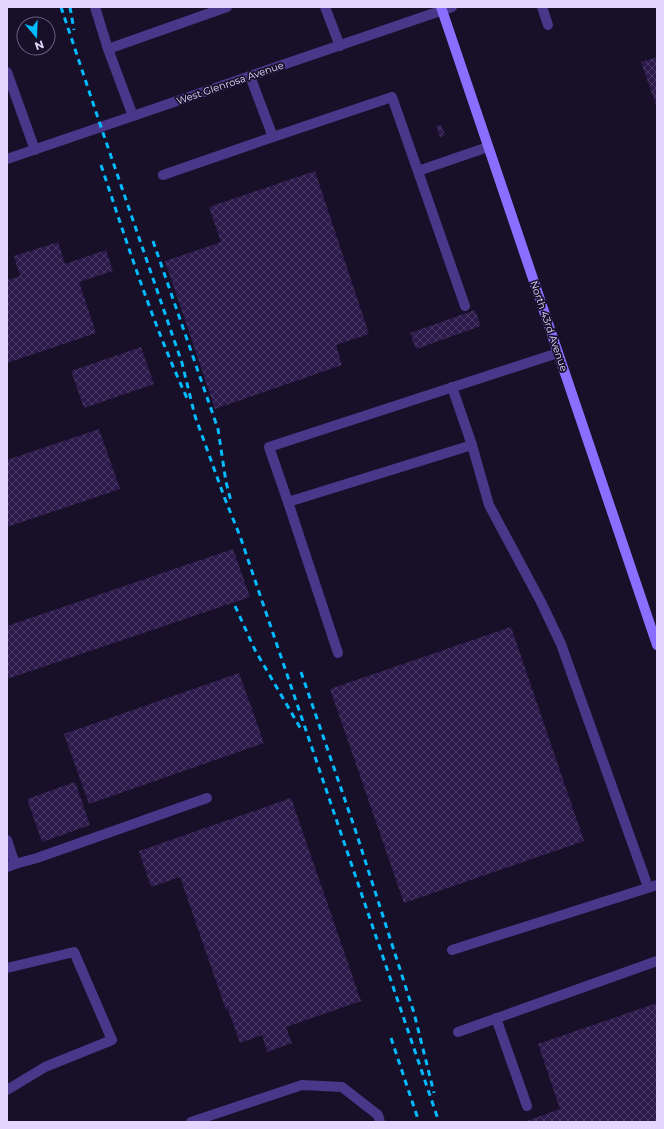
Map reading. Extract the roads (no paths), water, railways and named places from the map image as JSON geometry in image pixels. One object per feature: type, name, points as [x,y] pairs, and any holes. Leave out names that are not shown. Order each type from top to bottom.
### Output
[{"type":"main road","name":"North 43rd Avenue","points":[[441,9],[657,645]]},
{"type":"street","points":[[95,7],[108,48],[133,116]]},
{"type":"street","points":[[108,48],[227,7]]},
{"type":"street","points":[[326,7],[340,46]]},
{"type":"street","name":"West Glenrosa Avenue","points":[[7,159],[340,46],[441,9],[452,7]]},
{"type":"street","points":[[542,7],[548,25]]},
{"type":"street","points":[[7,72],[35,150]]},
{"type":"street","points":[[250,76],[273,137]]},
{"type":"street","points":[[163,175],[392,97],[465,306]]},
{"type":"street","points":[[418,171],[488,147]]},
{"type":"street","points":[[338,654],[269,447],[558,353]]},
{"type":"street","points":[[452,387],[472,446],[489,505],[541,602],[561,644],[653,886],[452,950]]},
{"type":"street","points":[[288,502],[472,446]]},
{"type":"street","points":[[7,840],[11,865],[37,858],[207,798]]},
{"type":"street","points":[[7,968],[74,952],[112,1040],[45,1067],[7,1090]]},
{"type":"street","points":[[458,1032],[657,961]]},
{"type":"street","points":[[496,1018],[527,1106]]},
{"type":"street","points":[[191,1122],[302,1086],[342,1087],[378,1114],[380,1122]]},
{"type":"railway","points":[[61,7],[182,363],[195,416],[240,536],[439,1122]]},
{"type":"railway","points":[[70,7],[74,30]]},
{"type":"railway","points":[[101,165],[151,311],[187,398]]},
{"type":"railway","points":[[153,241],[218,429],[226,482],[231,501]]},
{"type":"railway","points":[[235,606],[255,650],[302,731]]},
{"type":"railway","points":[[301,672],[356,832],[414,1013],[434,1093]]},
{"type":"railway","points":[[391,1038],[419,1122]]}]
